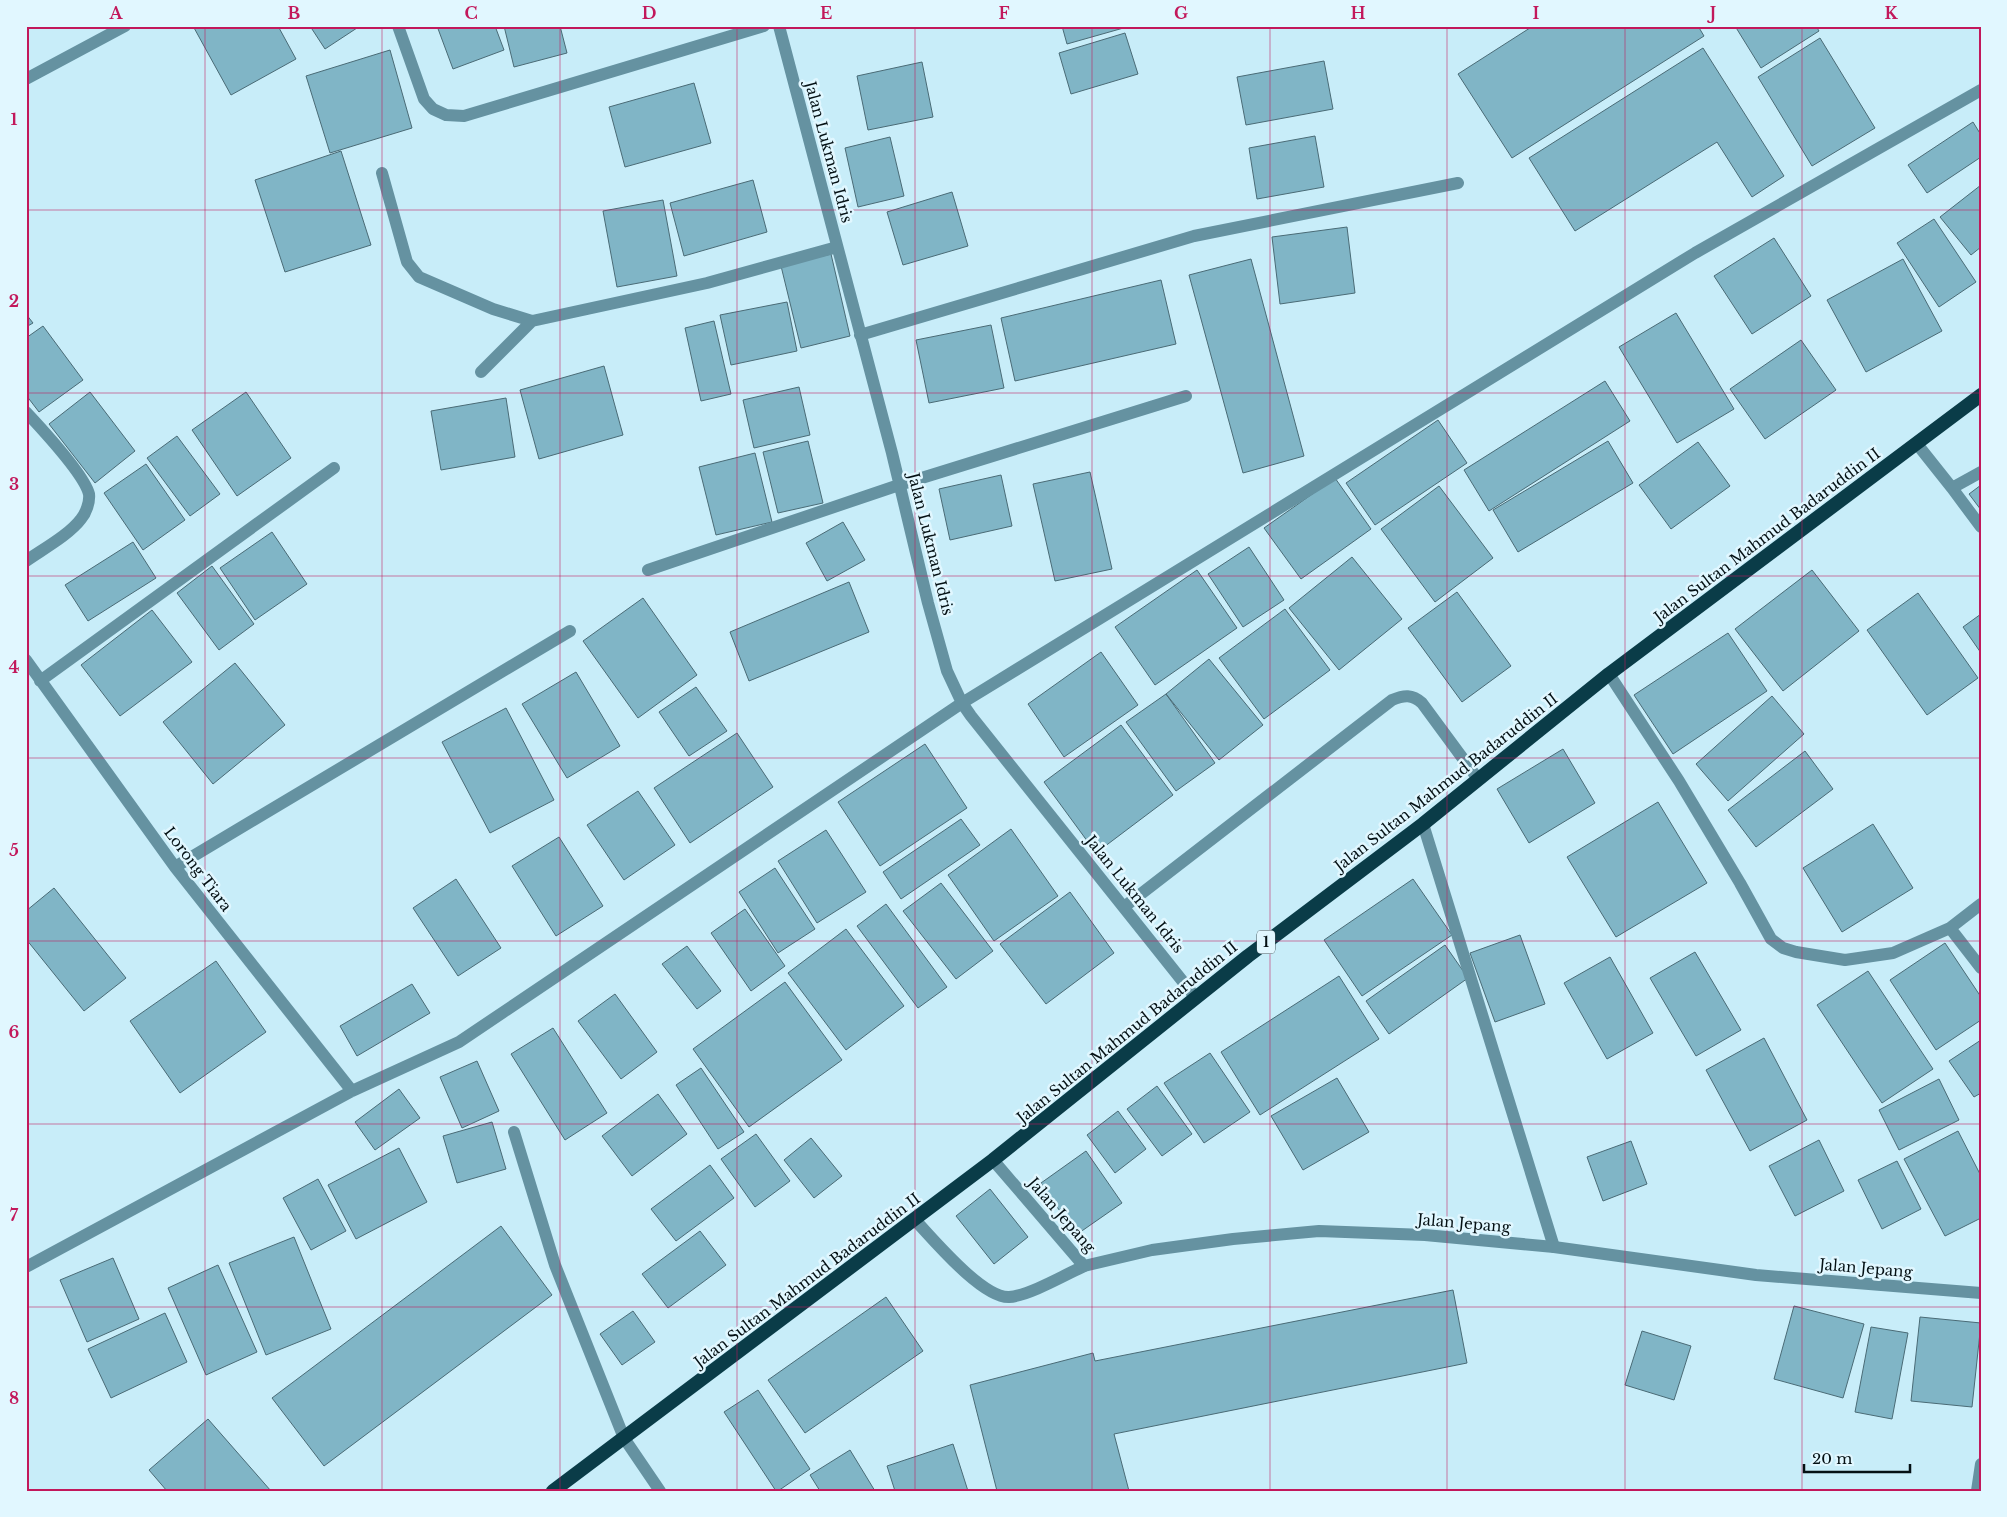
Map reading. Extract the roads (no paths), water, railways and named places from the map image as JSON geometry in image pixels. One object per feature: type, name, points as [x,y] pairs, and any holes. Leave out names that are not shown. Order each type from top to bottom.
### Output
[{"type":"highway","name":"Jalan Sultan Mahmud Badaruddin II","points":[[553,1491],[993,1160],[1196,998],[1422,824],[1608,674],[1981,395]]},
{"type":"street","points":[[26,79],[125,26]]},
{"type":"street","points":[[398,26],[424,100],[446,115],[464,116],[764,26]]},
{"type":"street","name":"Jalan Lukman Idris","points":[[779,26],[928,603],[945,662],[962,703],[1196,998]]},
{"type":"street","points":[[26,1267],[352,1091],[459,1042],[962,703],[1695,253],[1981,90]]},
{"type":"street","points":[[382,173],[408,262],[413,271],[492,309],[532,321],[707,283],[837,247]]},
{"type":"street","points":[[860,334],[1194,236],[1458,183]]},
{"type":"street","points":[[482,372],[532,321]]},
{"type":"street","points":[[648,570],[899,485],[1186,396]]},
{"type":"street","points":[[26,412],[47,435],[83,482],[89,495],[88,505],[82,519],[26,561]]},
{"type":"street","points":[[1917,444],[1981,527]]},
{"type":"street","points":[[40,681],[334,468]]},
{"type":"street","points":[[1952,488],[1981,472]]},
{"type":"street","points":[[175,867],[570,631]]},
{"type":"street","name":"Lorong Tiara","points":[[26,660],[175,867],[352,1091]]},
{"type":"street","points":[[1608,674],[1679,781],[1740,883],[1771,940],[1783,948],[1845,960],[1893,953],[1950,928],[1981,904]]},
{"type":"street","points":[[1124,907],[1392,700],[1401,696],[1410,695],[1422,703],[1478,779]]},
{"type":"street","points":[[1422,824],[1554,1247]]},
{"type":"street","points":[[1950,928],[1981,968]]},
{"type":"street","points":[[514,1132],[555,1265],[624,1438],[660,1491]]},
{"type":"street","name":"Jalan Jepang","points":[[993,1160],[1084,1266],[1152,1250],[1233,1239],[1319,1231],[1425,1235],[1554,1247],[1756,1275],[1981,1293]]},
{"type":"street","points":[[915,1220],[962,1269],[988,1292],[1008,1298],[1024,1294],[1084,1266]]},
{"type":"street","points":[[1977,1491],[1981,1464]]}]
